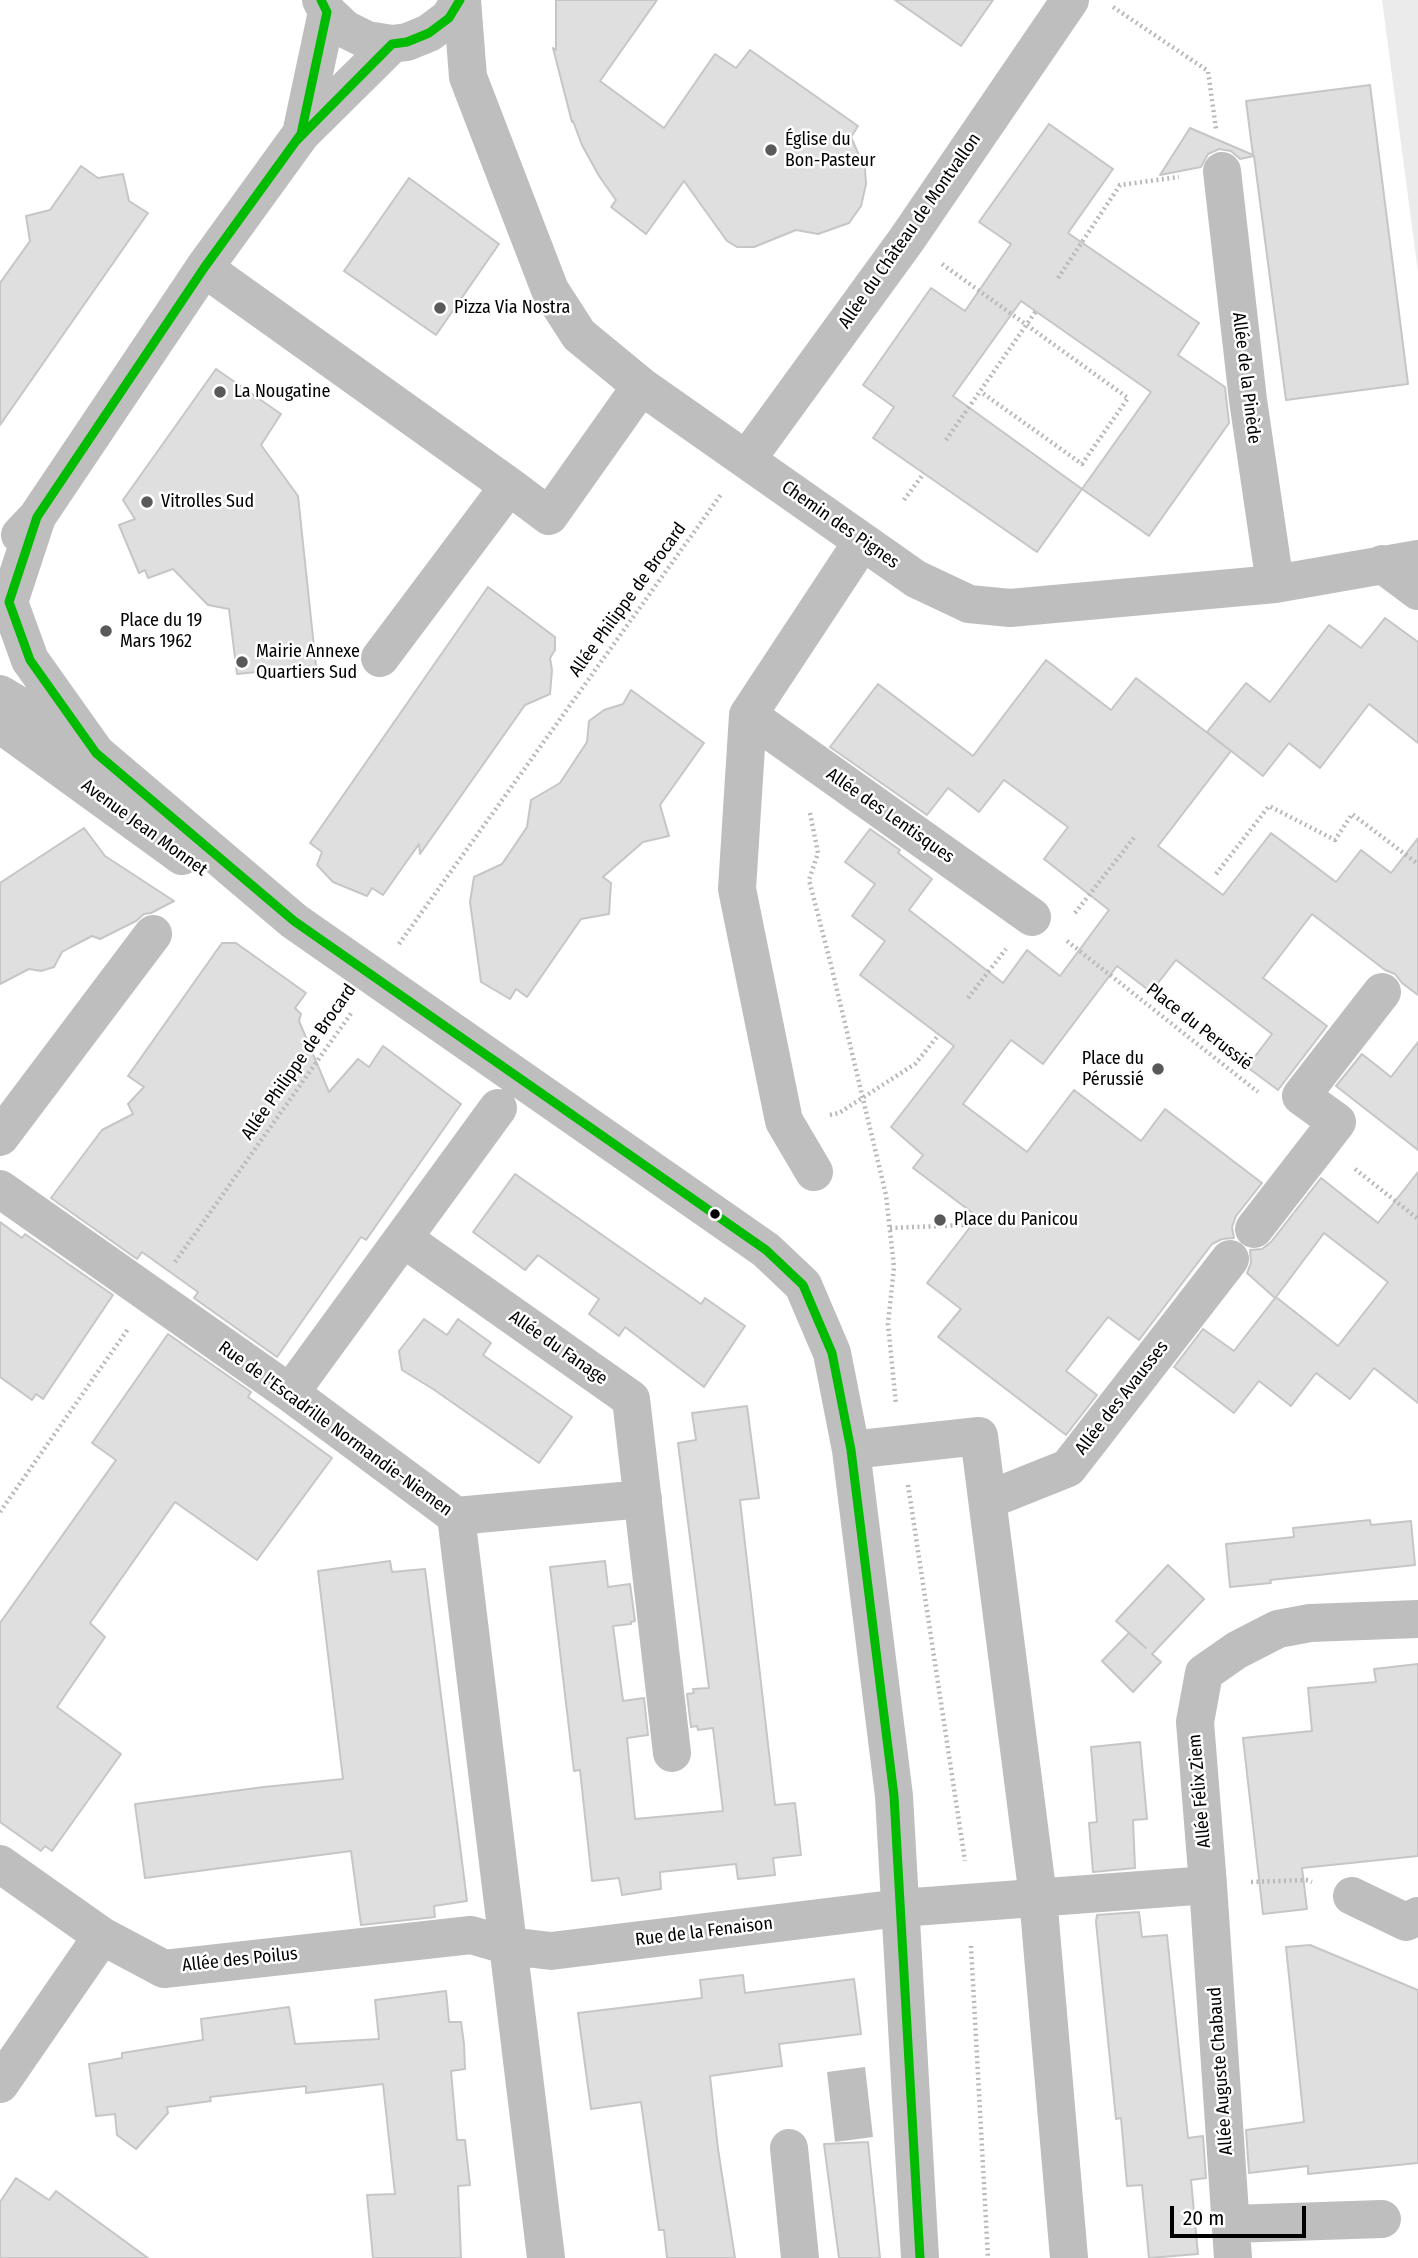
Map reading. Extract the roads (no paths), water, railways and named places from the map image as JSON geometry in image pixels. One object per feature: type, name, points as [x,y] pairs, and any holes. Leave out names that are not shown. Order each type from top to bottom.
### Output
[{"type":"street","name":"Avenue Jean Monnet","points":[[0,557],[37,517],[204,268],[301,134],[399,43],[429,33],[449,18],[461,0]]},
{"type":"street","name":"Chemin des Pignes","points":[[461,0],[468,77],[550,290],[579,335],[641,386],[916,579],[969,604],[1010,608],[1275,584],[1400,561]]},
{"type":"street","name":"Allée du Château de Montvallon","points":[[747,459],[907,239],[1070,0]]},
{"type":"street","name":"Avenue Jean Monnet","points":[[301,134],[324,6]]},
{"type":"street","points":[[324,6],[345,29],[367,40],[399,43],[468,77]]},
{"type":"street","name":"Allée de la Pinède","points":[[1222,172],[1248,401],[1275,584]]},
{"type":"street","points":[[204,268],[549,516],[641,386]]},
{"type":"street","points":[[380,658],[509,486]]},
{"type":"street","name":"Avenue Jean Monnet","points":[[37,517],[5,607],[30,660],[96,753],[294,921],[766,1250],[803,1285],[832,1353],[851,1450],[894,1796],[920,2258]]},
{"type":"street","points":[[814,1172],[784,1121],[737,890],[748,715],[862,542]]},
{"type":"street","points":[[1400,561],[1418,591]]},
{"type":"street","points":[[0,694],[96,753]]},
{"type":"street","name":"Allée des Lentisques","points":[[748,715],[1045,926]]},
{"type":"street","name":"Avenue Jean Monnet","points":[[0,723],[239,898],[294,921]]},
{"type":"street","points":[[0,1137],[153,934]]},
{"type":"street","points":[[1254,1229],[1337,1122],[1301,1096],[1382,992]]},
{"type":"street","points":[[290,1393],[498,1108]]},
{"type":"street","name":"Rue de l'Escadrille Normandie-Niemen","points":[[0,1189],[290,1393],[456,1516],[546,2258]]},
{"type":"street","name":"Allée du Fanage","points":[[404,1239],[631,1399],[672,1753]]},
{"type":"street","name":"Allée des Avausses","points":[[988,1500],[1068,1468],[1230,1259]]},
{"type":"street","points":[[851,1450],[979,1436],[1038,1897],[1069,2258]]},
{"type":"street","points":[[456,1516],[643,1499]]},
{"type":"street","name":"Allée Félix Ziem","points":[[1208,1885],[1195,1722],[1205,1673],[1237,1650],[1278,1629],[1310,1623],[1418,1619]]},
{"type":"street","name":"Allée des Poilus","points":[[0,1864],[102,1936],[164,1969],[471,1934],[509,1946]]},
{"type":"street","points":[[900,1908],[1208,1885]]},
{"type":"street","name":"Allée Auguste Chabaud","points":[[1208,1885],[1232,2241]]},
{"type":"street","points":[[1352,1896],[1406,1922],[1418,1916]]},
{"type":"street","name":"Rue de la Fenaison","points":[[509,1946],[551,1951],[900,1908]]},
{"type":"street","points":[[0,2084],[102,1936]]},
{"type":"street","points":[[789,2148],[800,2258]]},
{"type":"street","points":[[1232,2241],[1382,2218]]},
{"type":"place","name":"Église du Bon-Pasteur","points":[[771,150]]},
{"type":"place","name":"Pizza Via Nostra","points":[[440,308]]},
{"type":"place","name":"La Nougatine","points":[[220,392]]},
{"type":"place","name":"Vitrolles Sud","points":[[147,502]]},
{"type":"place","name":"Place du 19 Mars 1962","points":[[106,631]]},
{"type":"place","name":"Mairie Annexe Quartiers Sud","points":[[242,662]]},
{"type":"place","name":"Place du Pérussié","points":[[1158,1069]]},
{"type":"place","name":"Place du Panicou","points":[[940,1220]]}]
